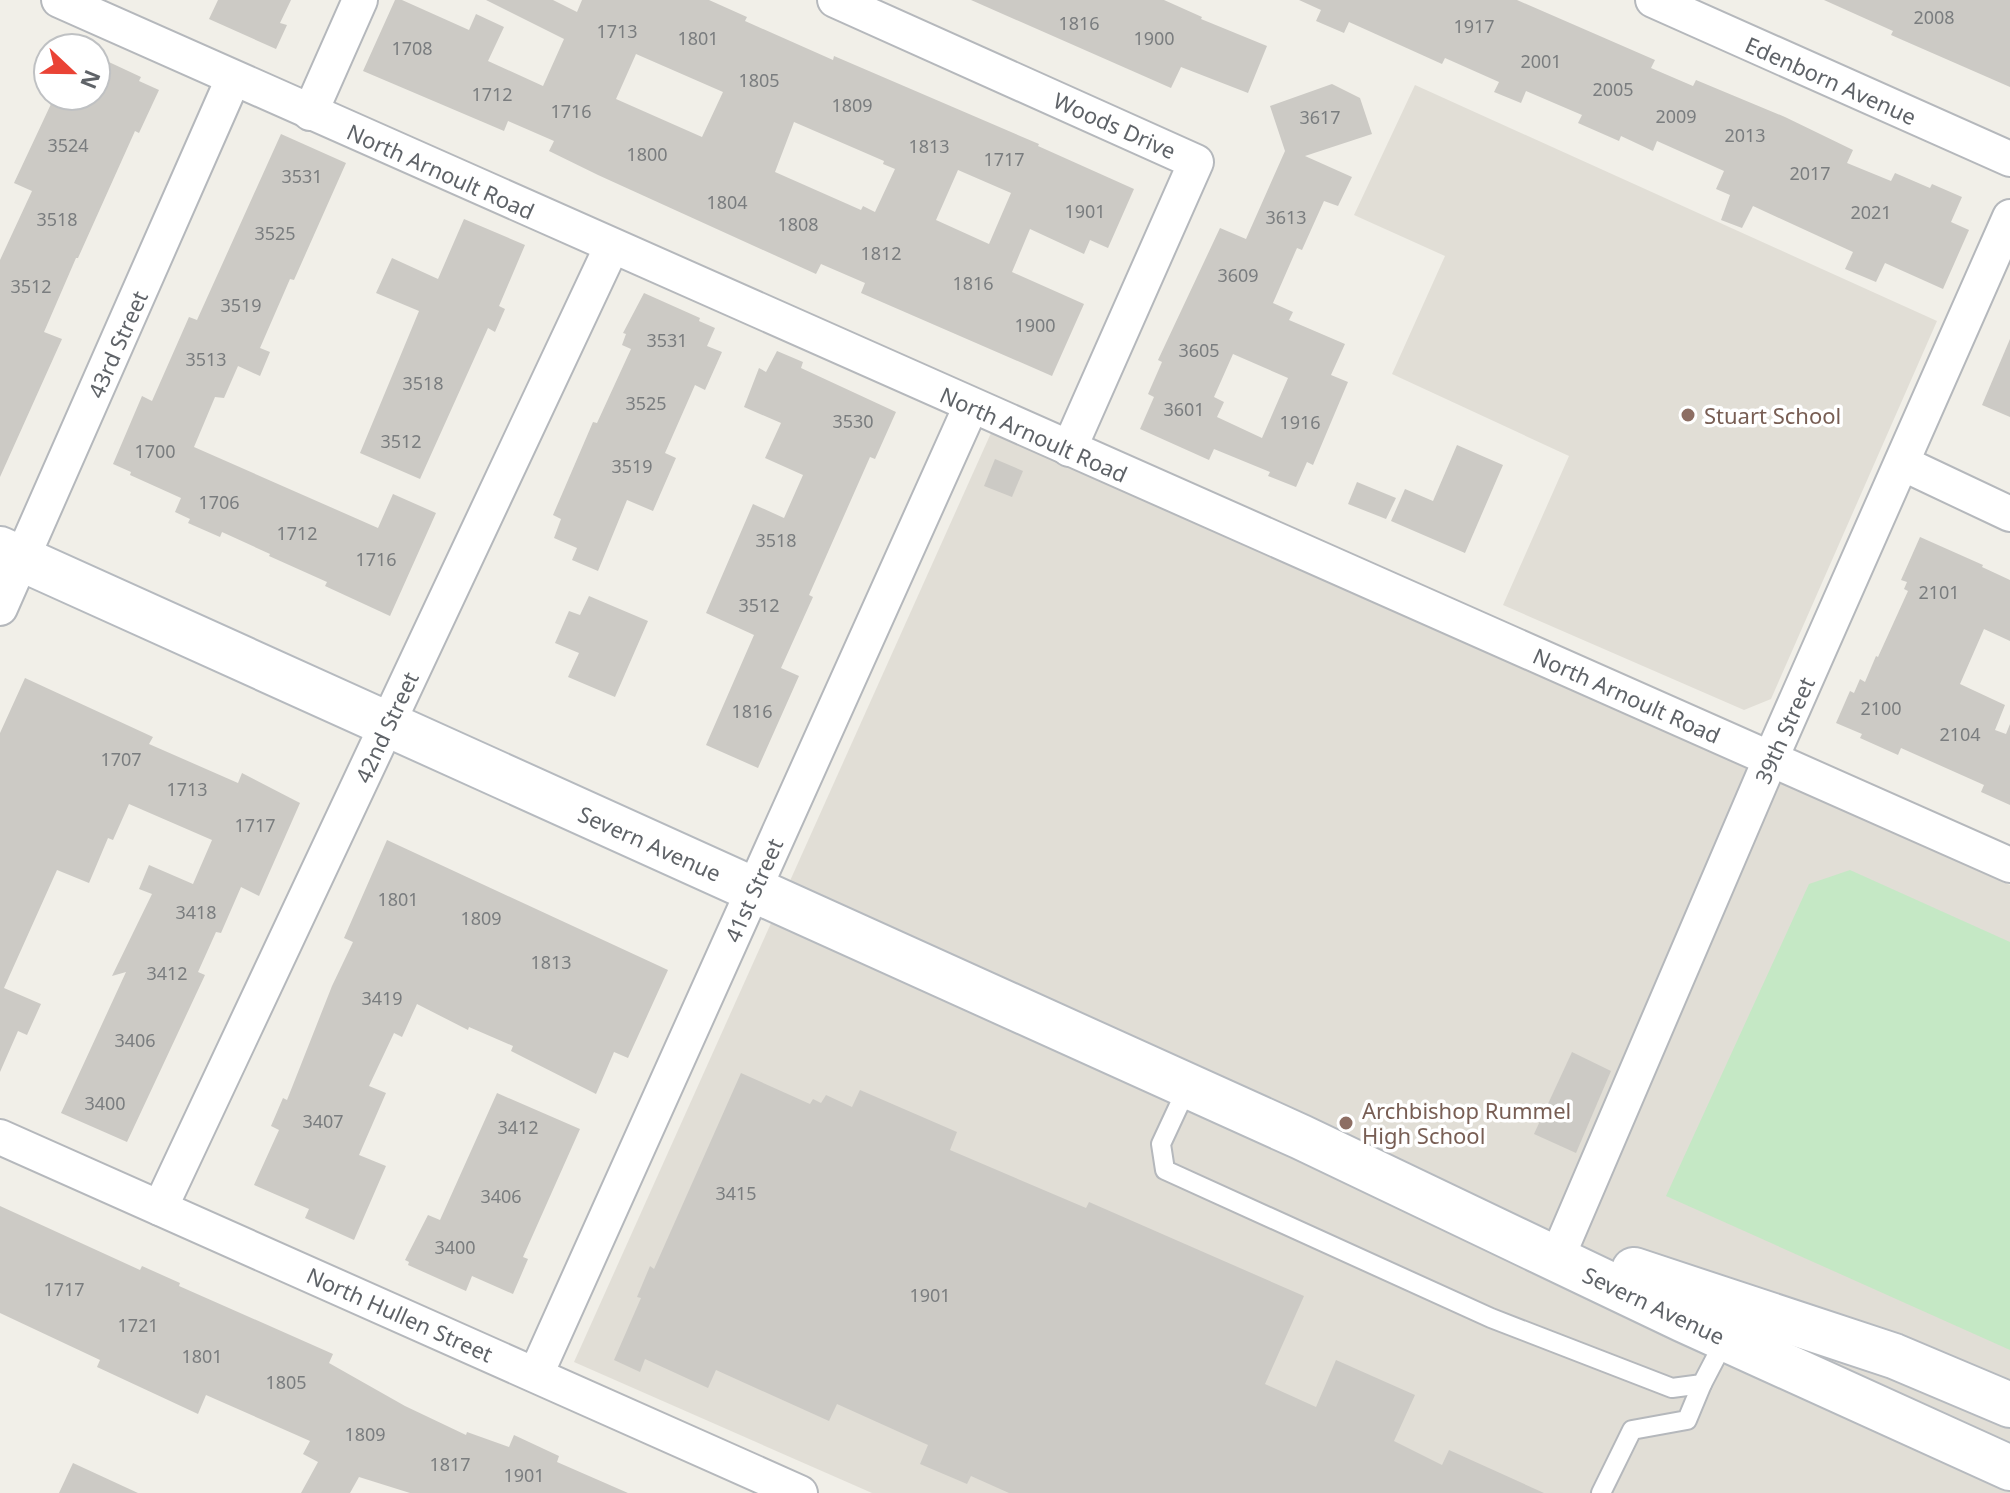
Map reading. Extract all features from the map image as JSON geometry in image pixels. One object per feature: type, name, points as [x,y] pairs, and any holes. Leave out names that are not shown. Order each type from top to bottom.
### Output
[{"type":"street","name":"North Arnoult Road","points":[[59,0],[2010,865]]},
{"type":"street","points":[[310,113],[360,0]]},
{"type":"street","name":"Woods Drive","points":[[835,0],[1196,162],[1069,449]]},
{"type":"street","name":"Edenborn Avenue","points":[[1666,3],[2010,159]]},
{"type":"street","name":"43rd Street","points":[[0,608],[12,554],[233,79]]},
{"type":"street","name":"39th Street","points":[[1562,1246],[1771,758],[2010,217]]},
{"type":"street","name":"42nd Street","points":[[160,1208],[612,246]]},
{"type":"street","name":"41st Street","points":[[536,1374],[971,406]]},
{"type":"street","points":[[1902,463],[2010,514]]},
{"type":"street","name":"Severn Avenue","points":[[12,554],[1301,1137],[1732,1323],[1894,1356],[2010,1405]]},
{"type":"street","name":"North Hullen Street","points":[[0,1137],[800,1493]]},
{"type":"street","name":"Severn Avenue","points":[[1301,1137],[1562,1246],[1732,1323],[2010,1468]]},
{"type":"lane","points":[[1188,1086],[1161,1144],[1165,1170],[1505,1323],[1672,1388],[1702,1384]]},
{"type":"lane","points":[[1601,1493],[1632,1430],[1687,1420],[1732,1323]]},
{"type":"shaded area","name":"Stuart School","points":[[1415,85],[1937,321],[1771,699],[1744,710],[1503,605],[1569,456],[1392,374],[1445,256],[1354,215]]},
{"type":"shaded area","name":"Archbishop Rummel High School","points":[[991,433],[2010,885],[2010,1493],[872,1493],[574,1362]]},
{"type":"green space","points":[[1850,870],[2010,942],[2010,1350],[1666,1196],[1809,884]]},
{"type":"building","points":[[218,0],[291,0],[280,23],[287,25],[276,49],[209,19]]},
{"type":"building","points":[[395,0],[402,0],[469,30],[476,14],[504,27],[488,61],[543,86],[564,39],[486,0],[553,0],[577,12],[582,0],[709,0],[747,17],[745,21],[1039,144],[1134,189],[1108,248],[1090,240],[1084,254],[1030,229],[1012,272],[1084,304],[1052,376],[861,293],[865,283],[821,264],[816,274],[598,175],[549,151],[554,141],[508,121],[504,131],[363,71]],"holes":[[[636,54],[723,92],[702,137],[616,99]],[[794,122],[884,161],[883,164],[895,169],[875,212],[863,206],[861,210],[775,172]],[[958,170],[1011,193],[989,244],[936,220]]]},
{"type":"building","points":[[971,0],[1164,0],[1267,46],[1248,93],[1181,67],[1171,88]]},
{"type":"building","points":[[1299,0],[1517,0],[1655,60],[1651,68],[1693,86],[1696,80],[1785,117],[1853,150],[1847,163],[1891,181],[1895,173],[1962,197],[1951,222],[1969,230],[1943,289],[1885,263],[1876,282],[1845,269],[1853,252],[1753,206],[1742,228],[1721,220],[1730,195],[1716,189],[1724,171],[1657,141],[1653,151],[1621,136],[1619,141],[1578,123],[1582,115],[1526,91],[1521,103],[1494,92],[1499,82],[1445,58],[1442,64],[1349,22],[1344,33],[1316,21],[1321,10]]},
{"type":"building","points":[[1824,0],[2010,0],[2010,87],[1891,35],[1893,31]]},
{"type":"building","points":[[112,63],[141,77],[139,81],[159,90],[139,133],[135,131],[44,332],[62,339],[0,477],[0,260],[32,191],[14,183],[47,112],[112,112]]},
{"type":"building","points":[[1332,84],[1360,98],[1372,134],[1305,156],[1352,177],[1338,206],[1324,201],[1302,250],[1297,248],[1273,303],[1293,312],[1289,320],[1345,344],[1331,375],[1348,382],[1313,465],[1307,462],[1296,487],[1268,476],[1270,472],[1214,449],[1209,460],[1140,429],[1154,397],[1148,394],[1162,362],[1158,360],[1220,228],[1246,239],[1285,151],[1270,106]],"holes":[[[1233,354],[1288,378],[1262,438],[1217,417],[1224,402],[1214,397]]]},
{"type":"building","points":[[281,134],[346,163],[260,348],[270,352],[260,376],[238,366],[224,398],[215,397],[194,447],[378,528],[393,494],[436,513],[390,616],[325,586],[327,582],[270,554],[222,532],[220,537],[188,523],[190,519],[175,512],[181,498],[113,464],[142,396],[152,401],[189,317],[197,320]]},
{"type":"building","points":[[464,219],[525,245],[499,306],[505,309],[495,332],[488,328],[420,479],[360,453],[419,311],[376,293],[392,258],[438,279]]},
{"type":"building","points":[[644,293],[715,328],[707,346],[722,352],[705,390],[695,385],[665,453],[676,458],[653,511],[627,500],[598,571],[572,560],[577,548],[554,538],[561,519],[553,515],[593,422],[597,423],[631,349],[622,345],[626,334],[623,333]]},
{"type":"building","points":[[2010,339],[2010,417],[1982,405]]},
{"type":"building","points":[[777,351],[803,362],[801,368],[896,412],[875,459],[870,457],[809,595],[813,597],[781,668],[799,676],[758,768],[706,745],[754,635],[706,613],[753,504],[784,518],[803,475],[765,458],[781,423],[744,407],[759,368],[766,372]]},
{"type":"building","points":[[1457,445],[1503,465],[1465,553],[1391,521],[1405,489],[1433,501]]},
{"type":"building","points":[[995,459],[1023,471],[1012,497],[984,486]]},
{"type":"building","points":[[1357,482],[1396,498],[1386,519],[1348,504]]},
{"type":"building","points":[[1920,537],[2010,580],[2010,641],[1984,629],[1960,684],[2005,705],[1995,730],[2006,734],[2010,724],[2010,805],[1981,792],[1984,785],[1901,748],[1898,755],[1836,723],[1850,691],[1854,693],[1860,679],[1865,682],[1908,591],[1904,589],[1907,582],[1901,580]]},
{"type":"building","points":[[589,596],[648,621],[615,697],[568,677],[579,653],[555,643],[569,611],[580,615]]},
{"type":"building","points":[[25,678],[153,737],[149,744],[238,783],[242,773],[300,803],[259,896],[241,887],[221,933],[216,932],[198,972],[205,975],[127,1142],[61,1113],[126,972],[112,976],[152,894],[139,889],[149,865],[193,884],[212,840],[129,804],[113,840],[108,838],[89,883],[57,870],[4,988],[41,1004],[27,1035],[18,1031],[0,1072],[0,733]]},
{"type":"building","points":[[387,840],[668,970],[628,1058],[614,1052],[596,1094],[511,1051],[513,1046],[469,1027],[468,1030],[417,1004],[402,1037],[394,1033],[369,1086],[386,1093],[359,1155],[386,1166],[354,1240],[305,1218],[309,1209],[254,1185],[279,1130],[271,1126],[283,1098],[287,1100],[332,986],[353,942],[344,938]]},
{"type":"building","points":[[1572,1052],[1611,1071],[1576,1153],[1534,1134]]},
{"type":"building","points":[[741,1073],[810,1104],[813,1099],[821,1103],[826,1095],[852,1107],[860,1090],[957,1132],[950,1150],[1086,1208],[1089,1202],[1304,1296],[1265,1384],[1316,1407],[1336,1360],[1415,1395],[1394,1441],[1442,1465],[1449,1450],[1544,1493],[1009,1493],[971,1476],[967,1484],[920,1464],[928,1445],[837,1404],[829,1421],[716,1370],[708,1388],[645,1359],[640,1372],[614,1360],[641,1298],[637,1297],[650,1266],[654,1269]]},
{"type":"building","points":[[497,1093],[580,1129],[523,1257],[528,1259],[513,1294],[472,1276],[466,1291],[408,1265],[409,1262],[405,1260],[428,1215],[440,1220]]},
{"type":"building","points":[[0,1206],[140,1270],[142,1266],[180,1283],[179,1286],[333,1354],[329,1363],[405,1406],[466,1435],[467,1432],[509,1447],[514,1435],[559,1456],[557,1462],[628,1493],[410,1493],[359,1477],[350,1493],[301,1493],[318,1462],[303,1454],[310,1441],[206,1395],[198,1414],[97,1367],[100,1360],[0,1313]]},
{"type":"building","points":[[73,1463],[138,1493],[59,1493]]},
{"type":"place","name":"Stuart School","points":[[1688,415]]},
{"type":"place","name":"Archbishop Rummel High School","points":[[1346,1123]]}]
